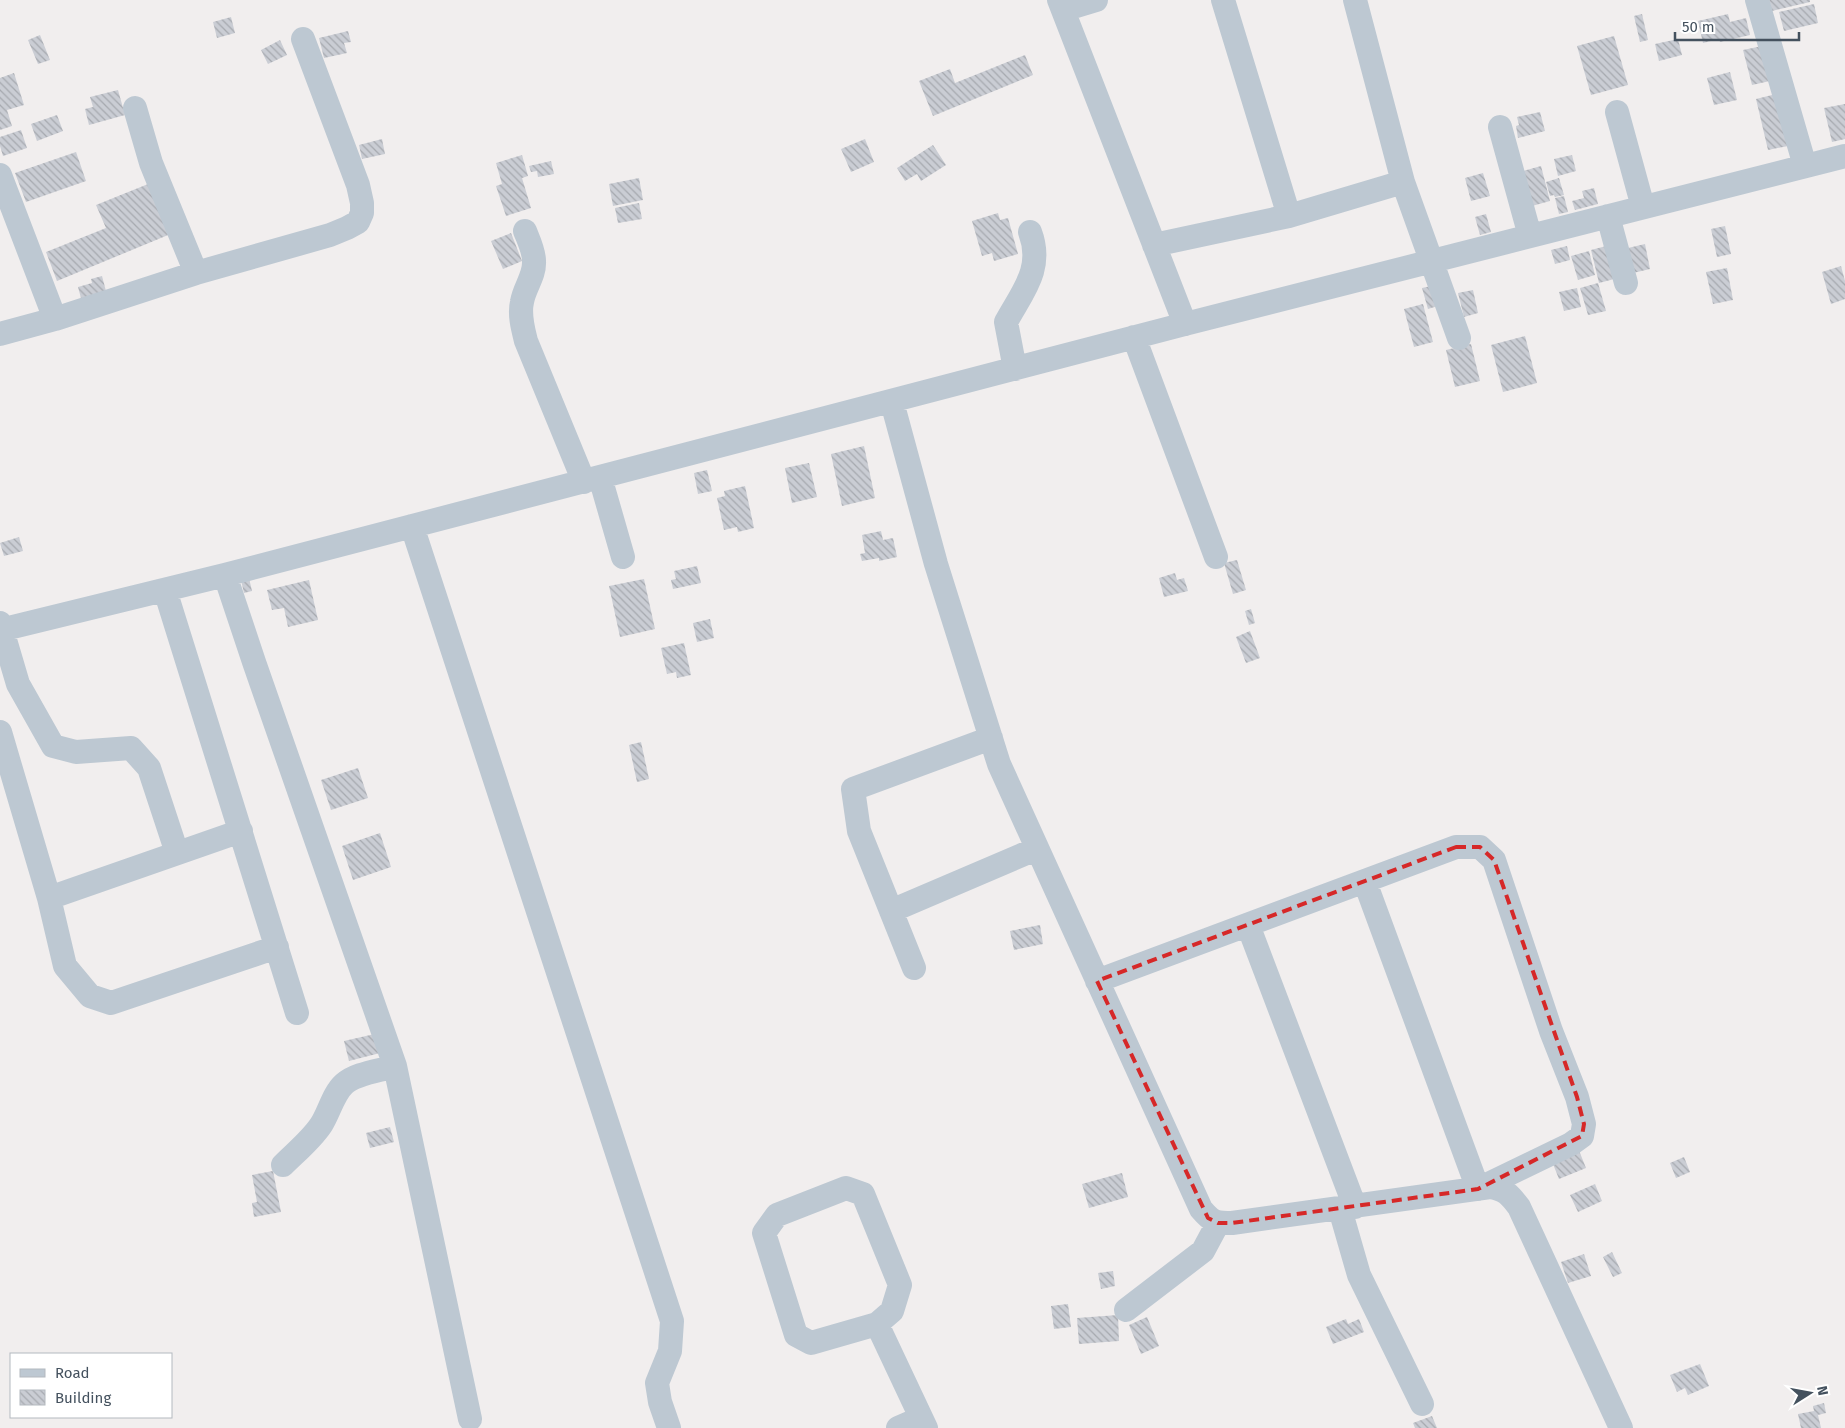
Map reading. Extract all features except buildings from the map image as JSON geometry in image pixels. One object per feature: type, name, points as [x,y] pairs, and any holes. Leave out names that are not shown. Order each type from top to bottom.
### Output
[{"type":"street","points":[[1096,0],[1061,5],[1185,324]]},
{"type":"street","points":[[1223,0],[1289,216]]},
{"type":"street","points":[[1355,0],[1403,182],[1459,338]]},
{"type":"street","points":[[1757,0],[1805,166]]},
{"type":"street","points":[[0,334],[55,319],[196,273],[330,235],[358,222],[362,214],[362,203],[358,185],[303,39]]},
{"type":"street","points":[[135,108],[151,163],[196,273]]},
{"type":"street","points":[[1617,112],[1643,207]]},
{"type":"street","points":[[1500,127],[1530,236]]},
{"type":"street","points":[[177,853],[149,768],[131,748],[76,752],[53,746],[18,684],[1,628],[225,575],[892,402],[1134,337],[1845,156]]},
{"type":"street","points":[[0,175],[55,319]]},
{"type":"street","points":[[1154,245],[1289,216],[1403,182]]},
{"type":"street","points":[[1608,216],[1626,283]]},
{"type":"street","points":[[525,231],[533,252],[534,263],[533,273],[522,301],[522,326],[526,341],[592,480],[623,557]]},
{"type":"street","points":[[1015,369],[1006,322],[1028,285],[1034,268],[1035,244],[1030,232]]},
{"type":"street","points":[[1134,337],[1216,557]]},
{"type":"street","points":[[892,402],[936,564],[999,764],[1201,1209],[1208,1218],[1218,1223],[1232,1223],[1490,1187],[1500,1188],[1509,1194],[1519,1207],[1621,1428]]},
{"type":"street","points":[[412,526],[672,1321],[670,1351],[656,1383],[669,1428]]},
{"type":"street","points":[[225,575],[395,1066],[470,1419]]},
{"type":"street","points":[[165,590],[297,1013]]},
{"type":"street","points":[[0,732],[50,898],[65,966],[90,996],[111,1003],[277,947]]},
{"type":"street","points":[[914,968],[859,831],[853,789],[991,738]]},
{"type":"street","points":[[50,898],[241,831]]},
{"type":"street","points":[[1097,982],[1456,847],[1480,847],[1494,860],[1551,1030],[1577,1098],[1584,1124],[1582,1136],[1571,1144],[1478,1189]]},
{"type":"street","points":[[891,911],[1036,849]]},
{"type":"street","points":[[1365,882],[1478,1189]]},
{"type":"street","points":[[1248,926],[1348,1208],[1359,1275],[1422,1404]]},
{"type":"street","points":[[283,1164],[320,1126],[344,1084],[356,1077],[395,1066]]},
{"type":"street","points":[[846,1188],[863,1194],[900,1286],[892,1311],[877,1324],[811,1343],[796,1335],[764,1233],[777,1216],[846,1188]]},
{"type":"street","points":[[1126,1310],[1203,1251],[1218,1223]]},
{"type":"street","points":[[877,1324],[924,1423],[898,1428]]},
{"type":"highlighted area","points":[[1456,847],[1480,847],[1494,860],[1577,1097],[1584,1124],[1582,1136],[1478,1189],[1232,1223],[1218,1223],[1208,1218],[1097,981]]}]
